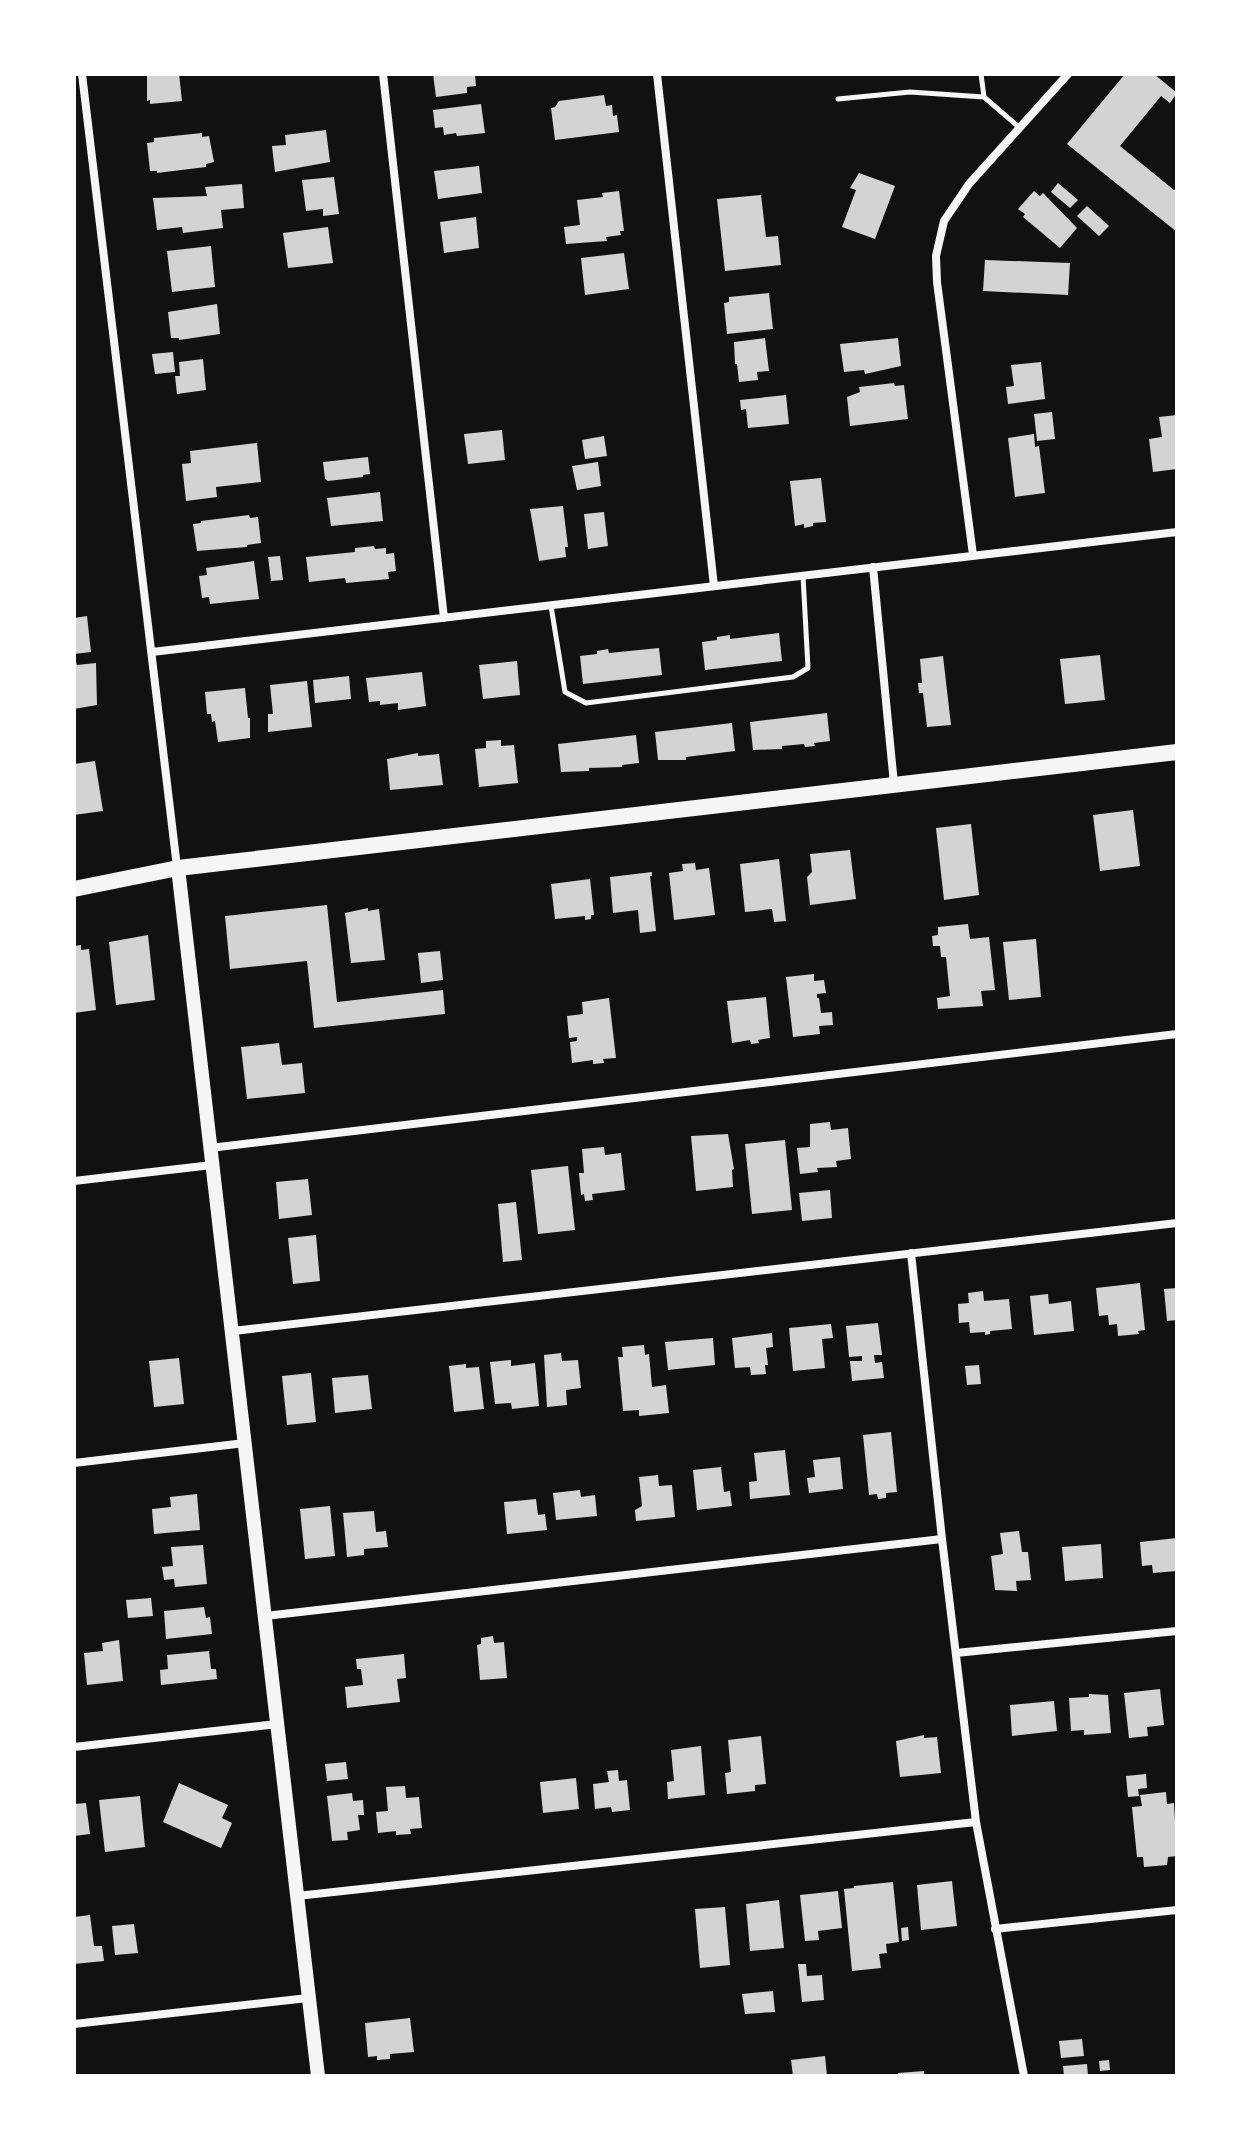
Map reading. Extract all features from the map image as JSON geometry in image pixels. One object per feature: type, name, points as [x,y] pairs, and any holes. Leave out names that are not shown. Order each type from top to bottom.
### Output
[{"type":"main road","points":[[74,889],[178,868],[1177,752]]},
{"type":"street","points":[[82,74],[233,1331],[318,2076]]},
{"type":"street","points":[[383,74],[444,618]]},
{"type":"street","points":[[657,74],[714,586]]},
{"type":"street","points":[[973,555],[936,256],[944,221],[969,184],[1068,74]]},
{"type":"street","points":[[152,652],[1177,532]]},
{"type":"street","points":[[873,567],[894,785]]},
{"type":"street","points":[[210,1148],[1177,1034]]},
{"type":"street","points":[[74,1181],[212,1165]]},
{"type":"street","points":[[233,1331],[1177,1223]]},
{"type":"street","points":[[911,1253],[976,1822],[1024,2076]]},
{"type":"street","points":[[74,1463],[245,1443]]},
{"type":"street","points":[[265,1616],[942,1539]]},
{"type":"street","points":[[956,1653],[1177,1631]]},
{"type":"street","points":[[74,1747],[277,1724]]},
{"type":"street","points":[[297,1896],[976,1822]]},
{"type":"street","points":[[995,1929],[1177,1910]]},
{"type":"street","points":[[74,2024],[308,1998]]},
{"type":"lane","points":[[981,74],[984,97]]},
{"type":"lane","points":[[838,99],[910,92],[984,97],[1020,128]]},
{"type":"lane","points":[[550,605],[565,692],[586,703],[793,677],[808,668],[803,576]]},
{"type":"building","points":[[147,74],[179,74],[182,101],[150,104],[150,100],[147,101]]},
{"type":"building","points":[[433,74],[475,74],[476,86],[467,87],[467,93],[436,97]]},
{"type":"building","points":[[1125,74],[1154,74],[1177,93],[1170,103],[1161,96],[1120,146],[1174,190],[1177,187],[1177,232],[1067,144]]},
{"type":"building","points":[[604,95],[606,106],[612,105],[613,116],[617,115],[619,132],[555,140],[551,108],[559,101]]},
{"type":"building","points":[[481,104],[485,133],[444,135],[443,127],[435,128],[433,110]]},
{"type":"building","points":[[326,130],[330,162],[275,172],[272,146],[286,145],[285,135]]},
{"type":"building","points":[[202,133],[202,137],[209,136],[214,162],[206,164],[206,167],[157,173],[150,171],[147,143],[154,142],[154,138]]},
{"type":"building","points":[[479,166],[482,193],[438,199],[434,171]]},
{"type":"building","points":[[859,173],[895,186],[875,239],[842,227],[856,190],[850,188]]},
{"type":"building","points":[[334,177],[339,214],[323,216],[323,209],[306,211],[302,180]]},
{"type":"building","points":[[1058,183],[1078,200],[1070,208],[1051,192]]},
{"type":"building","points":[[242,184],[244,208],[221,210],[223,228],[183,233],[182,227],[157,230],[153,198],[207,196],[205,187]]},
{"type":"building","points":[[619,191],[624,231],[620,231],[621,235],[606,237],[607,241],[566,244],[564,227],[580,225],[577,200],[603,197],[602,193]]},
{"type":"building","points":[[1034,191],[1040,196],[1043,193],[1077,228],[1060,248],[1023,217],[1025,214],[1018,209]]},
{"type":"building","points":[[761,195],[766,237],[778,236],[781,265],[725,271],[717,199]]},
{"type":"building","points":[[1087,206],[1109,226],[1099,236],[1077,216]]},
{"type":"building","points":[[476,217],[479,248],[444,253],[440,222]]},
{"type":"building","points":[[328,227],[333,263],[288,268],[283,233]]},
{"type":"building","points":[[211,246],[215,287],[172,292],[167,251]]},
{"type":"building","points":[[624,253],[629,289],[585,295],[581,258]]},
{"type":"building","points":[[985,260],[1070,263],[1068,295],[983,291]]},
{"type":"building","points":[[769,293],[773,329],[727,334],[724,303],[729,302],[729,297]]},
{"type":"building","points":[[217,304],[220,334],[179,340],[171,338],[168,312]]},
{"type":"building","points":[[765,338],[769,371],[757,372],[758,380],[739,382],[734,342]]},
{"type":"building","points":[[898,338],[901,366],[865,374],[864,370],[844,372],[840,344]]},
{"type":"building","points":[[173,352],[175,372],[155,374],[152,354]]},
{"type":"building","points":[[203,359],[206,390],[177,394],[175,376],[180,376],[179,362]]},
{"type":"building","points":[[1041,362],[1045,399],[1008,404],[1006,387],[1014,386],[1011,365]]},
{"type":"building","points":[[894,383],[895,386],[904,385],[908,419],[850,426],[847,397],[860,392],[859,387]]},
{"type":"building","points":[[786,395],[789,424],[748,428],[746,409],[741,410],[740,400]]},
{"type":"building","points":[[1052,412],[1055,439],[1037,441],[1034,414]]},
{"type":"building","points":[[1177,415],[1177,469],[1153,472],[1149,439],[1162,437],[1159,417]]},
{"type":"building","points":[[502,430],[505,460],[468,464],[464,434]]},
{"type":"building","points":[[1034,434],[1035,447],[1039,446],[1045,493],[1015,497],[1008,438]]},
{"type":"building","points":[[604,436],[607,456],[585,459],[582,440]]},
{"type":"building","points":[[257,443],[261,482],[216,487],[217,497],[186,501],[182,464],[191,463],[190,451]]},
{"type":"building","points":[[368,457],[370,474],[325,479],[323,462]]},
{"type":"building","points":[[598,462],[601,486],[577,490],[572,466]]},
{"type":"building","points":[[821,478],[826,522],[813,523],[813,526],[804,528],[804,524],[795,526],[790,481]]},
{"type":"building","points":[[380,492],[383,521],[331,526],[327,498]]},
{"type":"building","points":[[563,506],[568,547],[565,547],[566,557],[539,561],[530,509]]},
{"type":"building","points":[[604,512],[608,546],[588,549],[584,514]]},
{"type":"building","points":[[249,515],[250,518],[258,517],[261,543],[197,551],[193,524]]},
{"type":"building","points":[[374,546],[375,549],[386,548],[386,554],[394,553],[396,571],[388,572],[389,579],[346,583],[345,578],[309,582],[306,557],[355,552],[355,548]]},
{"type":"building","points":[[280,556],[283,580],[271,581],[268,557]]},
{"type":"building","points":[[254,561],[259,599],[210,604],[209,597],[202,598],[199,576],[207,575],[206,568]]},
{"type":"building","points":[[87,616],[91,652],[74,654],[74,618]]},
{"type":"building","points":[[779,633],[782,661],[705,670],[702,642],[730,635],[730,639]]},
{"type":"building","points":[[659,648],[662,675],[583,684],[580,656],[608,649],[609,653]]},
{"type":"building","points":[[1100,655],[1105,700],[1065,704],[1060,659]]},
{"type":"building","points":[[74,656],[77,665],[96,663],[97,705],[74,709]]},
{"type":"building","points":[[943,656],[951,725],[927,727],[923,693],[919,693],[918,683],[922,683],[920,659]]},
{"type":"building","points":[[517,661],[520,695],[483,699],[479,665]]},
{"type":"building","points":[[422,672],[426,706],[398,710],[398,703],[380,705],[380,701],[369,702],[366,678]]},
{"type":"building","points":[[349,676],[351,699],[315,703],[313,680]]},
{"type":"building","points":[[307,681],[312,727],[268,732],[268,714],[273,714],[270,685]]},
{"type":"building","points":[[245,688],[250,738],[218,742],[215,721],[212,722],[211,714],[207,714],[205,692]]},
{"type":"building","points":[[827,713],[830,741],[814,743],[815,746],[805,747],[804,744],[753,750],[750,722]]},
{"type":"building","points":[[732,723],[735,751],[686,757],[686,760],[658,760],[655,732]]},
{"type":"building","points":[[636,735],[639,763],[561,772],[558,744]]},
{"type":"building","points":[[501,740],[501,746],[514,745],[518,783],[479,787],[475,749],[486,748],[486,741]]},
{"type":"building","points":[[418,753],[418,756],[439,754],[443,785],[390,790],[387,759]]},
{"type":"building","points":[[95,761],[103,811],[74,815],[74,764]]},
{"type":"building","points":[[1133,810],[1140,866],[1100,871],[1093,815]]},
{"type":"building","points":[[971,824],[979,895],[944,900],[936,828]]},
{"type":"building","points":[[850,850],[856,899],[810,905],[807,877],[812,872],[810,854]]},
{"type":"building","points":[[779,859],[786,921],[774,922],[772,909],[745,912],[740,864]]},
{"type":"building","points":[[695,863],[696,870],[709,868],[715,915],[674,920],[669,873],[683,871],[682,864]]},
{"type":"building","points":[[652,872],[656,931],[640,933],[638,910],[613,913],[610,877]]},
{"type":"building","points":[[590,879],[594,915],[591,919],[585,920],[585,916],[555,919],[551,884]]},
{"type":"building","points":[[327,905],[337,1002],[443,990],[445,1014],[314,1028],[307,961],[230,969],[225,916]]},
{"type":"building","points":[[368,908],[368,911],[379,909],[385,960],[351,963],[345,913]]},
{"type":"building","points":[[968,924],[970,939],[989,937],[995,990],[981,991],[983,1006],[938,1009],[937,998],[950,996],[946,957],[941,957],[940,946],[933,946],[932,936],[938,935],[938,927]]},
{"type":"building","points":[[148,935],[155,1000],[116,1005],[109,942]]},
{"type":"building","points":[[1036,939],[1041,997],[1009,1000],[1003,942]]},
{"type":"building","points":[[81,945],[81,950],[89,949],[96,1010],[74,1013],[74,946]]},
{"type":"building","points":[[440,951],[443,980],[421,983],[418,953]]},
{"type":"building","points":[[814,974],[814,981],[824,980],[826,993],[817,994],[817,998],[821,1013],[832,1012],[833,1025],[819,1026],[820,1034],[793,1037],[786,977]]},
{"type":"building","points":[[766,997],[770,1038],[758,1040],[759,1043],[751,1044],[750,1040],[732,1043],[727,1001]]},
{"type":"building","points":[[609,998],[616,1058],[603,1059],[604,1063],[593,1064],[593,1060],[572,1063],[570,1042],[577,1041],[577,1037],[569,1038],[567,1016],[583,1014],[582,1002]]},
{"type":"building","points":[[279,1043],[282,1065],[302,1063],[305,1093],[247,1099],[241,1047]]},
{"type":"building","points":[[830,1122],[831,1130],[848,1128],[851,1159],[836,1161],[837,1167],[817,1168],[818,1172],[800,1174],[797,1148],[810,1147],[810,1124]]},
{"type":"building","points":[[728,1134],[734,1169],[733,1187],[696,1191],[691,1136]]},
{"type":"building","points":[[785,1140],[792,1210],[752,1214],[745,1144]]},
{"type":"building","points":[[604,1147],[605,1155],[621,1153],[625,1190],[592,1194],[593,1200],[585,1201],[584,1194],[581,1195],[579,1173],[584,1173],[582,1149]]},
{"type":"building","points":[[568,1166],[575,1230],[538,1234],[531,1170]]},
{"type":"building","points":[[308,1179],[312,1215],[279,1219],[276,1182]]},
{"type":"building","points":[[830,1190],[832,1218],[802,1221],[799,1193]]},
{"type":"building","points":[[516,1202],[522,1260],[503,1262],[498,1204]]},
{"type":"building","points":[[316,1235],[320,1281],[293,1284],[288,1238]]},
{"type":"building","points":[[1140,1283],[1145,1330],[1138,1331],[1139,1334],[1118,1336],[1117,1324],[1109,1325],[1108,1315],[1099,1316],[1096,1288]]},
{"type":"building","points":[[1177,1288],[1177,1320],[1167,1321],[1164,1289]]},
{"type":"building","points":[[983,1291],[984,1301],[1009,1299],[1012,1329],[990,1331],[985,1335],[985,1332],[970,1333],[969,1322],[959,1323],[958,1304],[969,1303],[968,1293]]},
{"type":"building","points":[[1048,1294],[1049,1304],[1071,1301],[1074,1331],[1034,1335],[1030,1296]]},
{"type":"building","points":[[878,1323],[882,1355],[874,1355],[875,1363],[882,1362],[884,1378],[852,1381],[850,1361],[862,1361],[862,1356],[849,1357],[846,1326]]},
{"type":"building","points":[[831,1324],[833,1338],[822,1339],[825,1368],[793,1371],[789,1328]]},
{"type":"building","points":[[772,1333],[773,1347],[766,1348],[766,1374],[751,1375],[750,1367],[735,1368],[732,1338]]},
{"type":"building","points":[[713,1338],[715,1365],[668,1370],[665,1342]]},
{"type":"building","points":[[644,1345],[645,1355],[649,1354],[652,1387],[666,1385],[669,1413],[639,1416],[639,1410],[623,1411],[618,1357],[623,1357],[622,1347]]},
{"type":"building","points":[[561,1353],[562,1361],[578,1360],[581,1388],[566,1390],[567,1405],[547,1407],[544,1355]]},
{"type":"building","points":[[179,1358],[184,1404],[154,1407],[149,1361]]},
{"type":"building","points":[[511,1360],[511,1366],[535,1363],[539,1406],[512,1409],[511,1403],[495,1404],[490,1362]]},
{"type":"building","points":[[466,1364],[466,1368],[479,1367],[484,1409],[454,1412],[449,1366]]},
{"type":"building","points":[[979,1365],[981,1384],[967,1385],[965,1366]]},
{"type":"building","points":[[311,1373],[316,1422],[287,1425],[282,1376]]},
{"type":"building","points":[[368,1375],[372,1409],[335,1413],[332,1378]]},
{"type":"building","points":[[891,1432],[897,1492],[886,1493],[886,1498],[878,1499],[877,1494],[869,1495],[863,1435]]},
{"type":"building","points":[[785,1450],[790,1495],[750,1499],[749,1482],[757,1481],[754,1453]]},
{"type":"building","points":[[840,1457],[843,1489],[809,1493],[807,1478],[815,1477],[813,1460]]},
{"type":"building","points":[[721,1467],[724,1492],[730,1491],[732,1506],[697,1510],[693,1470]]},
{"type":"building","points":[[658,1475],[659,1486],[672,1485],[675,1517],[636,1521],[635,1510],[642,1506],[639,1477]]},
{"type":"building","points":[[580,1490],[581,1497],[595,1495],[597,1516],[556,1520],[553,1493]]},
{"type":"building","points":[[197,1494],[200,1530],[154,1534],[152,1509],[171,1507],[170,1497]]},
{"type":"building","points":[[536,1499],[538,1515],[545,1514],[547,1530],[507,1534],[504,1502]]},
{"type":"building","points":[[330,1506],[335,1556],[305,1559],[300,1509]]},
{"type":"building","points":[[374,1511],[376,1532],[386,1531],[388,1547],[364,1549],[364,1555],[347,1557],[343,1513]]},
{"type":"building","points":[[1019,1531],[1022,1552],[1028,1552],[1031,1580],[1016,1581],[1017,1591],[995,1590],[991,1556],[1003,1554],[1000,1533]]},
{"type":"building","points":[[1177,1538],[1177,1571],[1153,1573],[1152,1565],[1142,1566],[1140,1542]]},
{"type":"building","points":[[1101,1544],[1103,1578],[1065,1581],[1062,1547]]},
{"type":"building","points":[[203,1545],[207,1584],[175,1587],[174,1579],[164,1580],[162,1567],[173,1566],[171,1547]]},
{"type":"building","points":[[151,1598],[153,1616],[128,1618],[126,1600]]},
{"type":"building","points":[[204,1607],[206,1618],[210,1617],[212,1634],[166,1639],[164,1611]]},
{"type":"building","points":[[493,1636],[494,1643],[504,1642],[507,1678],[480,1680],[477,1645],[481,1644],[481,1638]]},
{"type":"building","points":[[119,1640],[123,1681],[87,1685],[84,1653],[103,1651],[102,1643]]},
{"type":"building","points":[[209,1651],[211,1669],[216,1669],[217,1679],[161,1685],[160,1670],[168,1669],[167,1655]]},
{"type":"building","points":[[404,1654],[406,1678],[397,1679],[400,1702],[347,1708],[345,1687],[363,1685],[356,1659]]},
{"type":"building","points":[[1160,1689],[1164,1725],[1147,1727],[1148,1736],[1129,1738],[1124,1693]]},
{"type":"building","points":[[1089,1694],[1108,1695],[1111,1733],[1084,1735],[1084,1730],[1071,1731],[1069,1698],[1089,1697]]},
{"type":"building","points":[[1054,1701],[1057,1731],[1012,1736],[1010,1705]]},
{"type":"building","points":[[924,1735],[924,1738],[937,1737],[941,1773],[900,1777],[896,1741]]},
{"type":"building","points":[[761,1736],[766,1784],[755,1785],[755,1791],[727,1794],[725,1773],[731,1772],[728,1740]]},
{"type":"building","points":[[701,1746],[705,1795],[668,1799],[667,1782],[674,1781],[671,1750]]},
{"type":"building","points":[[346,1762],[348,1779],[327,1781],[325,1764]]},
{"type":"building","points":[[618,1770],[619,1781],[627,1780],[630,1810],[612,1812],[611,1807],[595,1809],[593,1784],[609,1782],[607,1771]]},
{"type":"building","points":[[1146,1774],[1147,1788],[1138,1789],[1139,1796],[1128,1797],[1126,1776]]},
{"type":"building","points":[[576,1778],[579,1809],[543,1813],[540,1782]]},
{"type":"building","points":[[179,1783],[228,1805],[222,1818],[232,1823],[221,1848],[163,1822]]},
{"type":"building","points":[[405,1786],[406,1798],[419,1797],[422,1828],[410,1829],[411,1834],[396,1835],[396,1831],[378,1833],[376,1812],[388,1811],[386,1787]]},
{"type":"building","points":[[1166,1792],[1167,1804],[1174,1803],[1177,1856],[1168,1857],[1167,1865],[1144,1867],[1143,1857],[1137,1857],[1132,1807],[1142,1806],[1140,1795]]},
{"type":"building","points":[[352,1793],[353,1801],[363,1800],[364,1815],[358,1815],[360,1830],[347,1832],[348,1840],[332,1841],[327,1796]]},
{"type":"building","points":[[140,1796],[145,1847],[105,1852],[99,1800]]},
{"type":"building","points":[[86,1803],[90,1834],[74,1836],[74,1804]]},
{"type":"building","points":[[952,1881],[957,1926],[921,1930],[917,1885]]},
{"type":"building","points":[[893,1882],[899,1942],[886,1944],[887,1953],[879,1954],[881,1968],[852,1971],[844,1889]]},
{"type":"building","points":[[838,1891],[842,1928],[818,1931],[819,1940],[805,1941],[800,1895]]},
{"type":"building","points":[[779,1900],[784,1948],[750,1951],[746,1904]]},
{"type":"building","points":[[725,1907],[730,1965],[700,1968],[695,1909]]},
{"type":"building","points":[[90,1915],[94,1946],[102,1946],[104,1961],[74,1964],[74,1917]]},
{"type":"building","points":[[134,1924],[138,1953],[115,1955],[112,1926]]},
{"type":"building","points":[[908,1927],[909,1940],[902,1941],[901,1928]]},
{"type":"building","points":[[798,1964],[806,1964],[807,1976],[822,1975],[824,2000],[802,2002]]},
{"type":"building","points":[[773,1991],[775,2012],[745,2014],[742,1994]]},
{"type":"building","points":[[410,2018],[414,2052],[390,2054],[390,2059],[368,2057],[365,2023]]},
{"type":"building","points":[[1082,2039],[1084,2056],[1061,2058],[1059,2041]]},
{"type":"building","points":[[825,2056],[827,2076],[793,2076],[791,2060]]},
{"type":"building","points":[[1109,2060],[1110,2070],[1100,2071],[1099,2061]]},
{"type":"building","points":[[1087,2064],[1088,2076],[1064,2076],[1063,2066]]},
{"type":"building","points":[[924,2071],[924,2076],[898,2076],[898,2073]]}]
